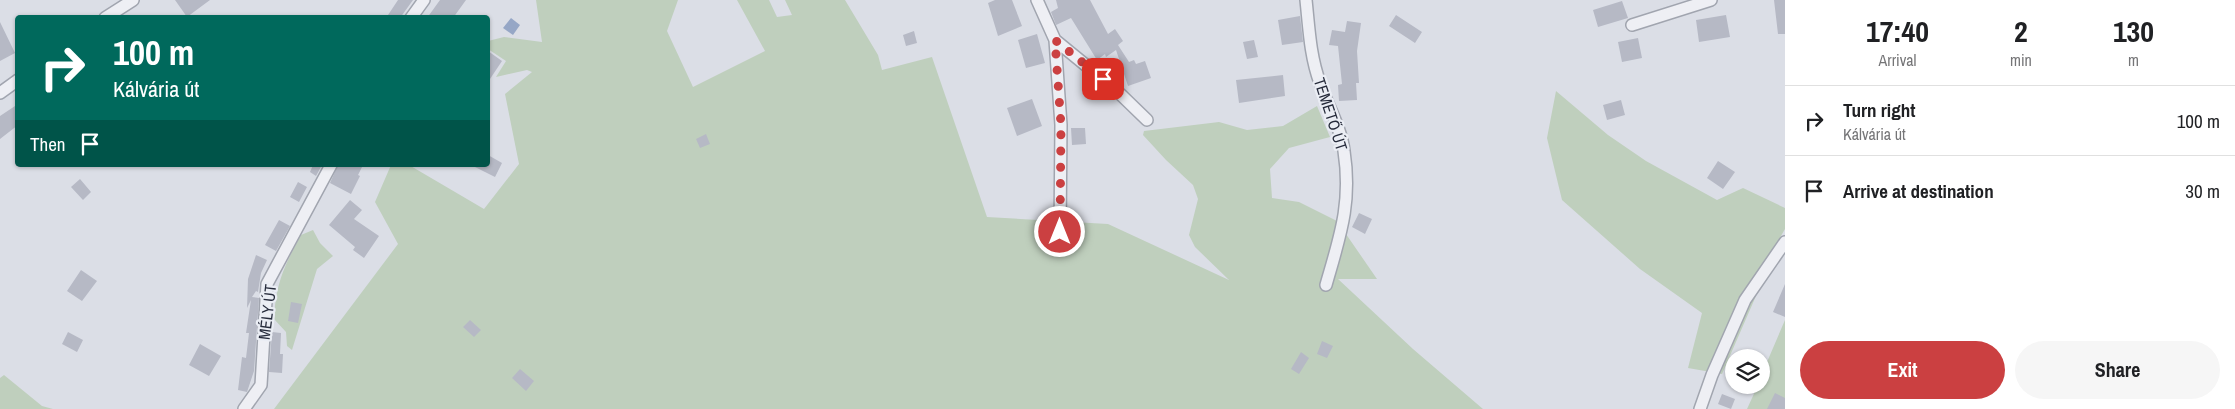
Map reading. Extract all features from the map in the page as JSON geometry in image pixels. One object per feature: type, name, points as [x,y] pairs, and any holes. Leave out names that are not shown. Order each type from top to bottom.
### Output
[{"type":"street","points":[[109,15],[133,0]]},
{"type":"street","points":[[413,15],[424,0]]},
{"type":"street","points":[[1037,0],[1055,40],[1061,125],[1058,237]]},
{"type":"street","name":"TEMETŐ ÚT","points":[[1306,0],[1311,52],[1319,82],[1344,149],[1348,193],[1346,212],[1326,285]]},
{"type":"street","points":[[1632,25],[1711,0]]},
{"type":"street","points":[[1055,40],[1116,90],[1147,120]]},
{"type":"street","points":[[0,92],[15,82]]},
{"type":"street","name":"MÉLY ÚT","points":[[244,409],[260,385],[267,284],[330,167]]},
{"type":"street","points":[[1700,409],[1712,375],[1745,300],[1785,242]]},
{"type":"green space","points":[[536,0],[678,0],[667,31],[693,87],[765,51],[737,0],[769,0],[777,17],[792,15],[785,0],[845,0],[878,55],[882,70],[932,57],[987,217],[1108,224],[1229,280],[1195,247],[1189,235],[1198,199],[1193,185],[1143,135],[1144,131],[1219,122],[1247,130],[1283,126],[1317,106],[1330,137],[1289,148],[1270,169],[1272,198],[1299,202],[1337,221],[1377,279],[1338,279],[1413,349],[1483,409],[274,409],[398,244],[375,202],[390,167],[412,167],[484,209],[519,164],[505,94],[532,72],[527,70],[496,77],[506,61],[490,50],[490,40],[504,37],[542,42]]},
{"type":"green space","points":[[1556,91],[1608,135],[1646,161],[1717,200],[1743,188],[1785,208],[1785,229],[1765,263],[1759,289],[1733,349],[1725,349],[1725,367],[1722,374],[1688,368],[1702,313],[1640,269],[1562,200],[1547,138]]},
{"type":"green space","points":[[313,230],[320,243],[333,256],[317,269],[292,350],[287,346],[286,332],[274,319],[277,295],[290,256],[301,235]]},
{"type":"green space","points":[[1785,320],[1785,409],[1747,409],[1754,394],[1770,394],[1770,355]]},
{"type":"green space","points":[[4,375],[42,406],[53,409],[0,409],[0,378]]},
{"type":"water","points":[[511,18],[520,25],[513,35],[503,28]]},
{"type":"building","points":[[175,0],[210,0],[190,15],[186,15]]},
{"type":"building","points":[[398,0],[413,0],[402,15],[388,15]]},
{"type":"building","points":[[440,0],[466,0],[455,15],[429,15]]},
{"type":"building","points":[[995,0],[1012,0],[1022,26],[998,36],[988,3]]},
{"type":"building","points":[[1056,0],[1090,0],[1108,34],[1115,29],[1123,41],[1118,45],[1129,62],[1134,60],[1136,64],[1145,61],[1151,78],[1128,86],[1116,50],[1106,57],[1105,54],[1097,60],[1071,18],[1056,25],[1051,12],[1058,8]]},
{"type":"building","points":[[1774,0],[1785,0],[1785,34],[1778,34]]},
{"type":"building","points":[[1622,1],[1628,18],[1598,27],[1593,10]]},
{"type":"building","points":[[1396,15],[1422,32],[1415,43],[1389,26]]},
{"type":"building","points":[[1726,15],[1730,37],[1699,42],[1696,20]]},
{"type":"building","points":[[1300,16],[1303,42],[1282,45],[1278,20]]},
{"type":"building","points":[[1347,21],[1361,23],[1357,51],[1359,83],[1356,83],[1357,100],[1339,101],[1338,85],[1342,84],[1338,46],[1329,45],[1332,30],[1345,32]]},
{"type":"building","points":[[0,22],[15,53],[0,61]]},
{"type":"building","points":[[914,31],[917,43],[906,46],[903,35]]},
{"type":"building","points":[[1037,34],[1045,63],[1026,68],[1018,40]]},
{"type":"building","points":[[1638,38],[1642,58],[1622,62],[1618,42]]},
{"type":"building","points":[[1254,40],[1258,57],[1247,59],[1243,42]]},
{"type":"building","points":[[490,52],[502,61],[490,79]]},
{"type":"building","points":[[1283,75],[1285,96],[1239,103],[1236,80]]},
{"type":"building","points":[[1032,99],[1042,126],[1017,136],[1007,108]]},
{"type":"building","points":[[1621,100],[1625,115],[1607,120],[1603,105]]},
{"type":"building","points":[[15,106],[15,127],[0,139],[0,116]]},
{"type":"building","points":[[1071,128],[1085,128],[1086,144],[1072,145]]},
{"type":"building","points":[[706,134],[710,144],[700,148],[696,139]]},
{"type":"building","points":[[490,156],[502,163],[495,177],[475,167],[490,167]]},
{"type":"building","points":[[1718,161],[1735,172],[1723,189],[1707,178]]},
{"type":"building","points":[[312,167],[321,167],[316,176],[310,172]]},
{"type":"building","points":[[337,167],[362,167],[358,175],[360,176],[351,194],[330,183]]},
{"type":"building","points":[[80,179],[91,192],[83,200],[71,187]]},
{"type":"building","points":[[298,182],[307,187],[299,202],[290,197]]},
{"type":"building","points":[[350,200],[362,210],[354,219],[379,236],[364,258],[353,250],[355,247],[329,225]]},
{"type":"building","points":[[1359,213],[1372,219],[1365,234],[1352,227]]},
{"type":"building","points":[[279,220],[290,226],[276,251],[265,245]]},
{"type":"building","points":[[256,255],[267,260],[261,273],[258,292],[256,291],[252,297],[259,298],[254,371],[247,392],[238,390],[242,357],[246,358],[249,333],[246,333],[251,300],[247,308],[248,279]]},
{"type":"building","points":[[81,270],[97,281],[82,301],[67,291]]},
{"type":"building","points":[[1785,284],[1785,317],[1773,312]]},
{"type":"building","points":[[291,302],[302,304],[298,323],[288,321]]},
{"type":"building","points":[[470,320],[481,330],[474,337],[463,327]]},
{"type":"building","points":[[68,332],[83,340],[77,352],[62,344]]},
{"type":"building","points":[[272,332],[281,333],[280,354],[283,354],[282,373],[269,372]]},
{"type":"building","points":[[1322,341],[1333,346],[1327,358],[1317,354]]},
{"type":"building","points":[[200,344],[221,356],[209,376],[189,365]]},
{"type":"building","points":[[1301,352],[1309,358],[1299,374],[1291,369]]},
{"type":"building","points":[[520,369],[534,381],[526,391],[512,378]]},
{"type":"building","points":[[1775,393],[1785,398],[1785,409],[1767,409]]},
{"type":"building","points":[[1722,394],[1735,399],[1731,409],[1718,404]]},
{"type":"route","points":[[1060,232],[1061,125],[1055,40],[1103,79]]}]
